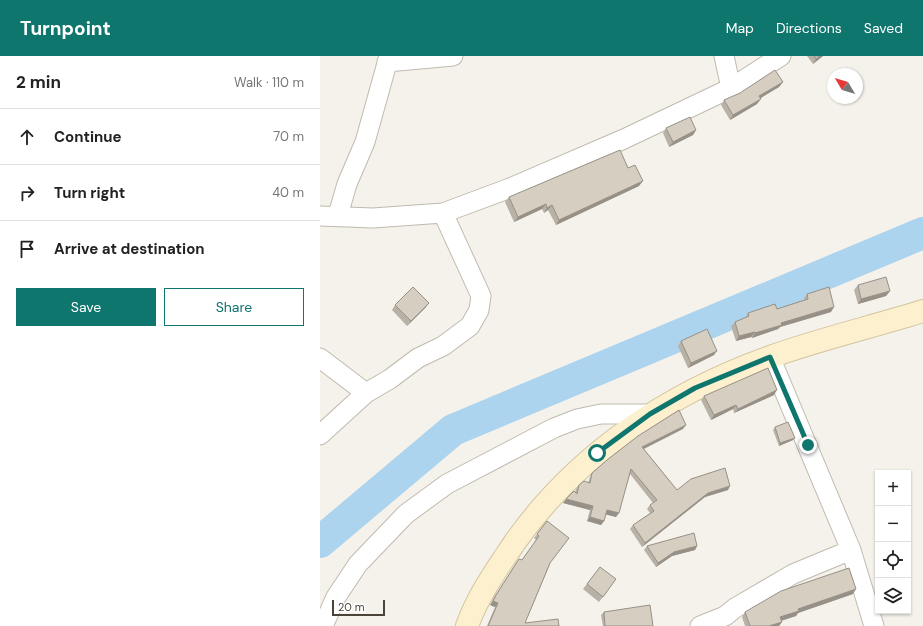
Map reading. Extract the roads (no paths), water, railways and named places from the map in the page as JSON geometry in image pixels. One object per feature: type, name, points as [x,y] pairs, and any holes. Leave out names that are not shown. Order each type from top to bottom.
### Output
[{"type":"street","points":[[453,56],[388,59],[365,142],[347,184],[329,215],[372,218],[443,213],[510,188],[617,142],[731,88],[781,56]]},
{"type":"street","points":[[724,56],[731,88]]},
{"type":"street","points":[[320,435],[366,393],[390,379],[418,358],[444,346],[470,326],[479,310],[481,296],[443,213]]},
{"type":"street","points":[[468,626],[472,612],[494,573],[549,498],[597,453],[650,414],[695,388],[770,357],[923,310]]},
{"type":"street","points":[[770,357],[851,550],[874,626]]},
{"type":"street","points":[[320,358],[366,393]]},
{"type":"street","points":[[323,626],[336,597],[358,564],[406,514],[447,484],[554,428],[577,419],[601,414],[650,414]]},
{"type":"street","points":[[700,626],[725,616],[735,608],[793,574],[851,550]]},
{"type":"waterway","points":[[320,542],[453,430],[923,233]]}]
